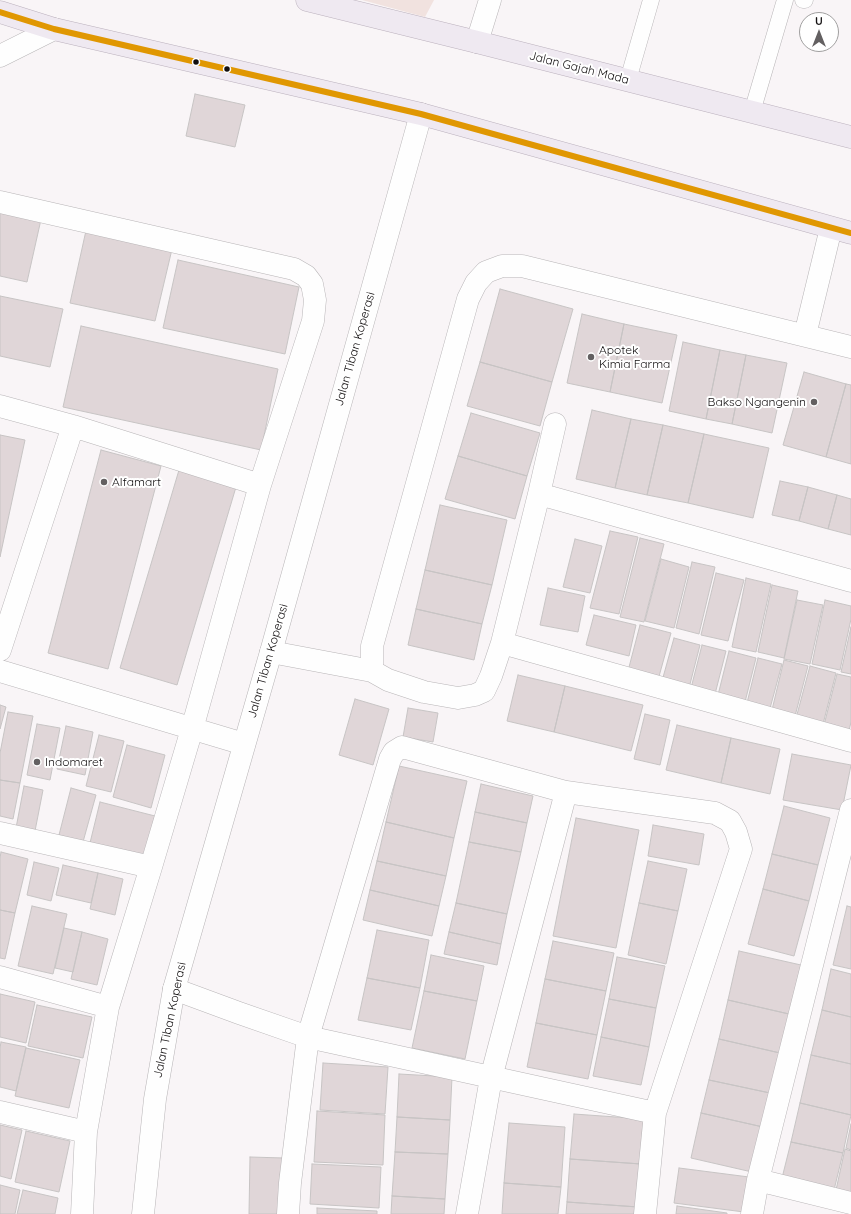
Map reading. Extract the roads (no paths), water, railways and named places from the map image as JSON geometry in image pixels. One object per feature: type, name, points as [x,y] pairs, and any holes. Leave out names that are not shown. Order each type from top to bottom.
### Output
[{"type":"highway","name":"Jalan Gajah Mada","points":[[306,0],[851,137]]},
{"type":"highway","points":[[0,12],[54,28],[422,114],[841,231]]},
{"type":"street","points":[[477,42],[490,0]]},
{"type":"street","points":[[0,56],[54,28]]},
{"type":"street","name":"Jalan Tiban Koperasi","points":[[143,1214],[154,1099],[174,989],[271,652],[422,114]]},
{"type":"street","points":[[0,202],[294,269],[306,276],[312,284],[315,300],[313,321],[260,485],[192,729],[108,1007],[86,1132],[82,1214]]},
{"type":"street","points":[[806,335],[841,231]]},
{"type":"street","points":[[372,671],[372,646],[468,299],[476,283],[486,272],[502,266],[522,266],[851,347]]},
{"type":"street","points":[[0,406],[73,426],[260,485]]},
{"type":"street","points":[[271,652],[372,671],[388,680],[424,692],[458,698],[475,695],[484,691],[502,644],[555,424]]},
{"type":"street","points":[[0,650],[73,426]]},
{"type":"street","points":[[539,494],[851,581]]},
{"type":"street","points":[[502,644],[851,741]]},
{"type":"street","points":[[0,671],[244,744]]},
{"type":"street","points":[[288,1214],[290,1183],[308,1037],[390,759],[394,752],[402,747],[566,792],[714,813],[730,821],[736,832],[741,849],[655,1113],[645,1214]]},
{"type":"street","points":[[467,1214],[491,1078],[566,792]]},
{"type":"street","points":[[752,1214],[758,1180],[851,810]]},
{"type":"street","points":[[0,833],[151,867]]},
{"type":"street","points":[[0,977],[108,1007]]},
{"type":"street","points":[[174,989],[308,1037],[655,1113]]},
{"type":"street","points":[[0,1112],[86,1132]]},
{"type":"street","points":[[758,1180],[851,1203]]},
{"type":"lane","points":[[628,80],[651,0]]},
{"type":"lane","points":[[752,112],[785,0]]},
{"type":"place","name":"Apotek Kimia Farma","points":[[591,357]]},
{"type":"place","name":"Bakso Ngangenin","points":[[814,402]]},
{"type":"place","name":"Alfamart","points":[[104,482]]},
{"type":"place","name":"Indomaret","points":[[37,762]]}]
